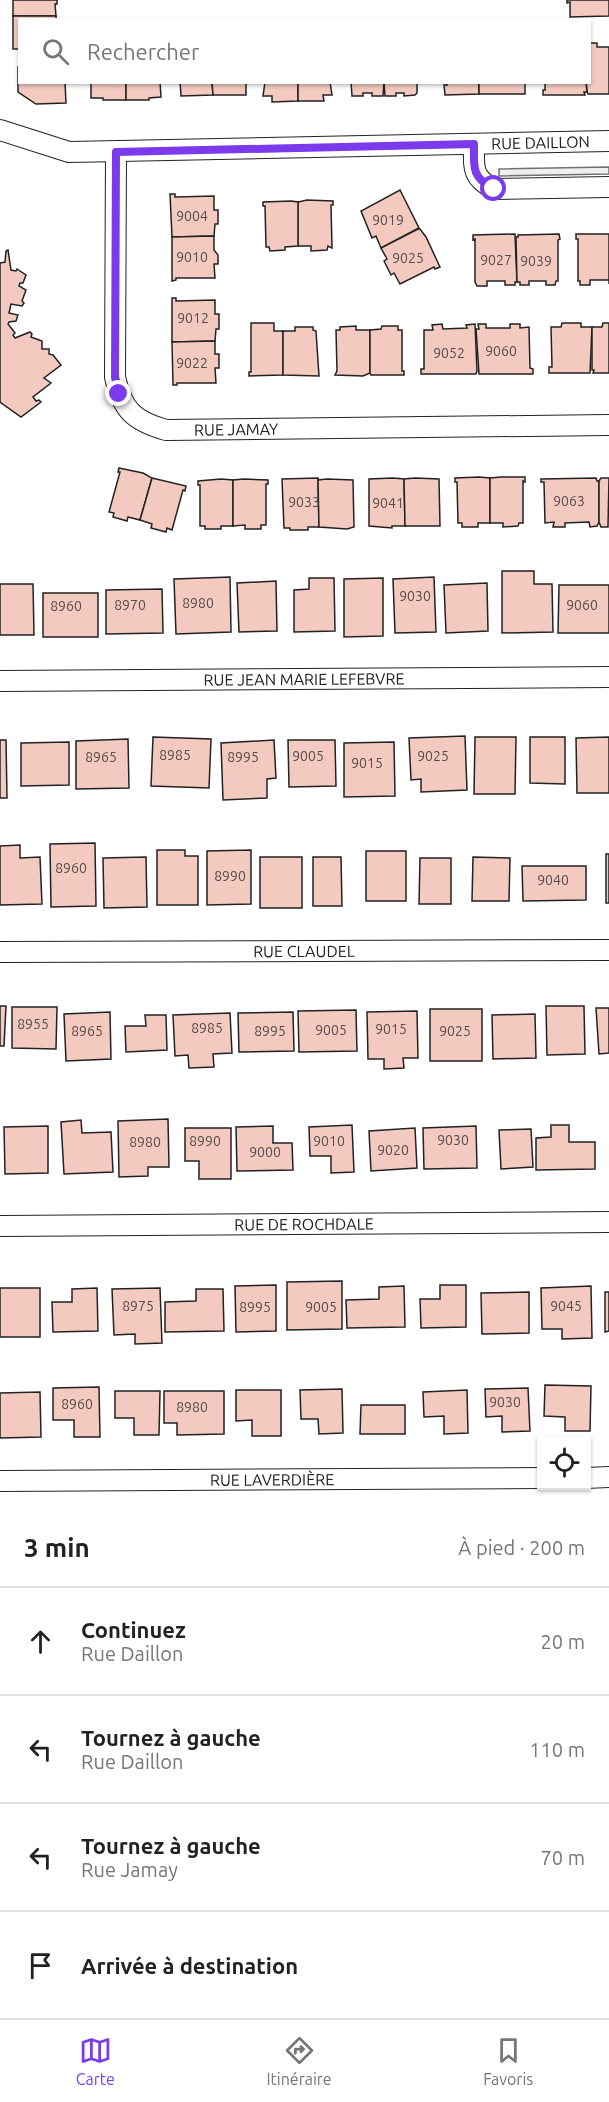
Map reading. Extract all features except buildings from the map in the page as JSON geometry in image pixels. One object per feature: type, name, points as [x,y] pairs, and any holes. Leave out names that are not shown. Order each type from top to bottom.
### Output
[{"type":"street","name":"RUE DAILLON","points":[[0,130],[69,152],[609,141]]},
{"type":"street","name":"RUE DAILLON","points":[[474,144],[474,170],[478,179],[494,189],[609,187]]},
{"type":"street","name":"RUE JAMAY","points":[[116,152],[115,377],[119,394],[129,411],[144,424],[166,430],[609,425]]},
{"type":"street","name":"RUE JEAN MARIE LEFEBVRE","points":[[0,681],[609,677]]},
{"type":"street","name":"RUE CLAUDEL","points":[[0,952],[609,950]]},
{"type":"street","name":"RUE DE ROCHDALE","points":[[0,1226],[609,1222]]},
{"type":"street","points":[[591,1478],[609,1477]]},
{"type":"street","name":"RUE LAVERDIÈRE","points":[[0,1481],[537,1478]]},
{"type":"shaded area","points":[[609,167],[609,174],[499,176],[499,169]]},
{"type":"route","points":[[119,394],[115,377],[116,152],[474,144],[474,170],[478,179],[494,189]]}]
